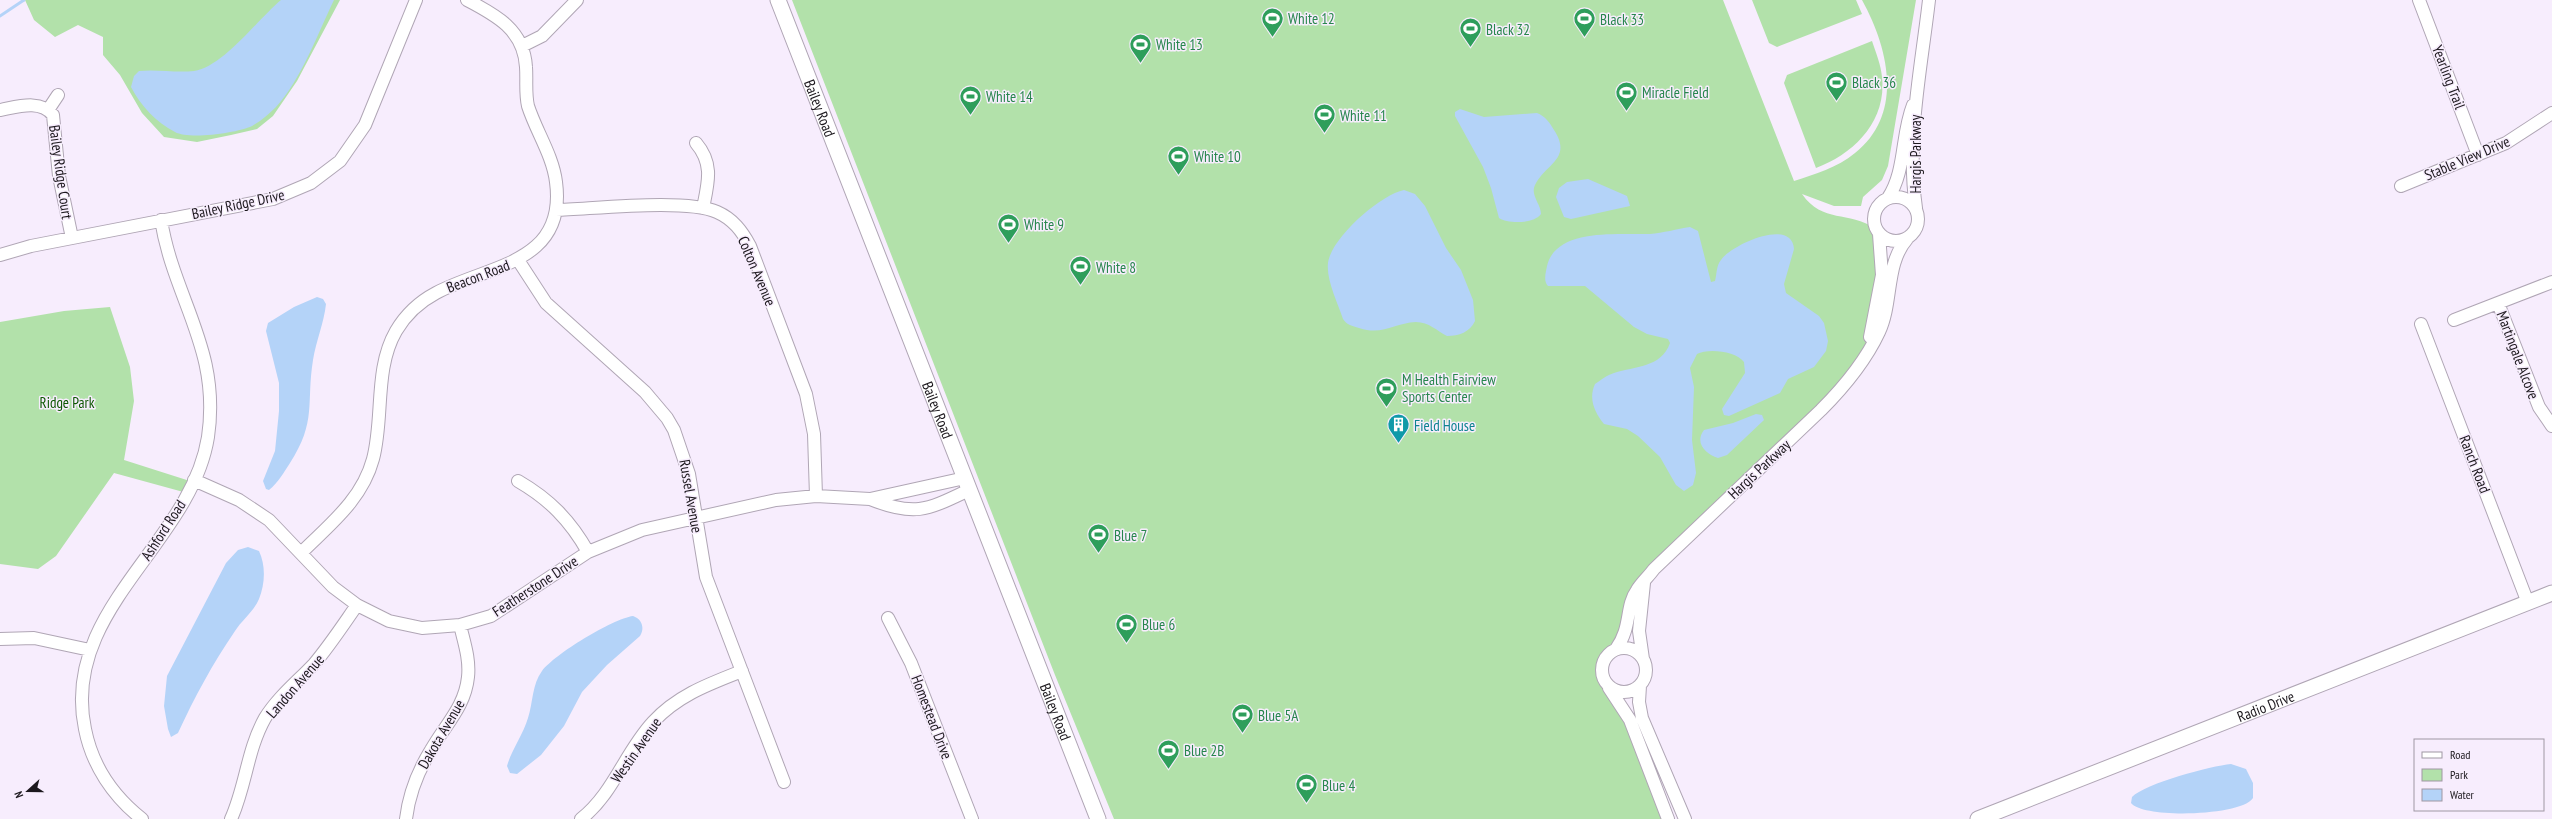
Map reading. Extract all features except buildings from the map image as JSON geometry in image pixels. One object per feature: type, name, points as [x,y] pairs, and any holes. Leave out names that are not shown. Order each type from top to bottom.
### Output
[{"type":"main road","name":"Bailey Road","points":[[778,0],[1098,819]]},
{"type":"main road","name":"Radio Drive","points":[[1978,819],[2552,594]]},
{"type":"street","name":"Bailey Ridge Drive","points":[[0,255],[72,238],[273,199],[292,193],[326,173],[353,145],[365,125],[416,0]]},
{"type":"street","name":"Beacon Road","points":[[301,553],[342,514],[365,480],[377,443],[385,364],[396,332],[404,319],[413,308],[438,292],[518,260],[541,241],[556,210],[556,181],[528,104],[525,57],[522,46],[502,19],[466,0]]},
{"type":"street","points":[[522,46],[542,36],[577,0]]},
{"type":"street","name":"Hargis Parkway","points":[[1916,208],[1912,179],[1914,100],[1928,0]]},
{"type":"street","name":"Yearling Trail","points":[[2419,0],[2478,155]]},
{"type":"street","points":[[48,110],[58,95]]},
{"type":"street","name":"Hargis Parkway","points":[[1888,198],[1898,180],[1907,120],[1914,100]]},
{"type":"street","name":"Bailey Ridge Court","points":[[0,110],[36,105],[48,110],[54,121],[59,176],[72,238]]},
{"type":"street","name":"Stable View Drive","points":[[2401,186],[2506,143],[2552,113]]},
{"type":"street","points":[[696,143],[702,151],[709,167],[703,208]]},
{"type":"street","points":[[1900,197],[1916,208],[1919,222],[1917,229],[1907,239],[1892,242],[1880,234],[1874,222],[1874,215],[1881,203],[1888,198],[1900,197]]},
{"type":"street","name":"Colton Avenue","points":[[556,210],[676,205],[703,208],[727,218],[737,225],[750,246],[806,394],[814,434],[816,496]]},
{"type":"street","name":"Ashford Road","points":[[142,819],[110,786],[100,770],[86,737],[81,705],[82,689],[90,650],[103,620],[181,504],[194,480],[207,439],[210,419],[209,377],[199,334],[166,246],[161,220]]},
{"type":"street","name":"Hargis Parkway","points":[[1868,350],[1882,275],[1880,234]]},
{"type":"street","name":"Hargis Parkway","points":[[1616,649],[1627,628],[1631,605],[1637,590],[1662,560],[1842,389],[1862,362],[1879,332],[1885,315],[1894,259],[1907,239]]},
{"type":"street","name":"Russel Avenue","points":[[518,260],[536,291],[550,308],[645,392],[667,418],[686,460],[706,577],[784,782]]},
{"type":"street","points":[[2454,320],[2552,282]]},
{"type":"street","name":"Martingale Alcove","points":[[2498,303],[2539,407],[2552,426]]},
{"type":"street","name":"Ranch Road","points":[[2421,324],[2528,603]]},
{"type":"street","name":"Featherstone Drive","points":[[194,480],[255,510],[269,520],[333,586],[357,604],[389,621],[422,628],[460,625],[503,609],[551,574],[588,552],[625,535],[776,500],[816,496],[870,499],[967,484]]},
{"type":"street","points":[[518,481],[541,494],[563,515],[588,552]]},
{"type":"street","name":"Featherstone Drive","points":[[870,499],[892,508],[905,510],[920,509],[967,484]]},
{"type":"street","points":[[1644,583],[1639,631],[1646,673],[1640,686],[1639,702],[1642,718],[1685,819]]},
{"type":"street","name":"Landon Avenue","points":[[231,819],[238,803],[253,744],[266,718],[285,693],[325,651],[357,604]]},
{"type":"street","name":"Homestead Drive","points":[[888,618],[911,663],[972,819]]},
{"type":"street","name":"Dakota Avenue","points":[[406,819],[411,794],[419,772],[431,749],[454,718],[465,691],[468,664],[460,625]]},
{"type":"street","points":[[0,639],[34,638],[90,650]]},
{"type":"street","points":[[1643,659],[1634,650],[1622,648],[1616,649],[1606,656],[1601,668],[1603,678],[1630,720],[1668,819]]},
{"type":"street","name":"Westin Avenue","points":[[581,819],[607,793],[642,736],[664,710],[696,689],[742,671]]},
{"type":"street","points":[[1609,688],[1622,693],[1635,690],[1640,686]]},
{"type":"green space","points":[[25,0],[340,0],[297,81],[273,116],[257,129],[197,142],[164,137],[142,113],[120,75],[103,55],[103,37],[78,25],[55,37],[34,20]]},
{"type":"green space","name":"M Health Fairview Sports Center","points":[[792,0],[1723,0],[1794,181],[1841,163],[1855,153],[1870,137],[1881,120],[1886,100],[1887,80],[1885,60],[1879,39],[1862,0],[1916,0],[1888,166],[1882,180],[1863,197],[1861,206],[1834,206],[1802,194],[1818,209],[1827,213],[1866,223],[1876,229],[1880,294],[1862,362],[1654,568],[1616,649],[1603,661],[1603,678],[1617,697],[1668,819],[1114,819],[1055,675]]},
{"type":"green space","points":[[1752,0],[1856,0],[1862,14],[1777,47],[1769,43]]},
{"type":"green space","name":"Black 36","points":[[1872,41],[1882,77],[1882,93],[1879,108],[1865,134],[1855,145],[1830,162],[1816,168],[1784,83],[1787,75]]},
{"type":"green space","name":"Ridge Park","points":[[110,307],[130,367],[134,401],[124,460],[193,482],[187,493],[114,473],[56,556],[38,569],[0,564],[0,322],[64,311]]},
{"type":"water","points":[[281,0],[334,0],[293,84],[276,107],[259,122],[245,129],[213,135],[182,134],[168,128],[155,118],[139,101],[131,87],[134,76],[139,71],[194,71],[205,68],[228,52]]},
{"type":"water","points":[[1460,109],[1484,117],[1537,113],[1545,118],[1551,125],[1559,140],[1560,148],[1559,155],[1539,178],[1535,185],[1534,192],[1541,210],[1541,214],[1538,217],[1533,220],[1521,222],[1508,221],[1499,218],[1491,188],[1483,167],[1455,116],[1455,112]]},
{"type":"water","points":[[1588,179],[1627,196],[1630,206],[1571,219],[1564,217],[1556,197],[1559,188],[1567,182]]},
{"type":"water","points":[[1404,190],[1415,194],[1425,206],[1446,248],[1461,270],[1473,300],[1475,321],[1473,325],[1464,333],[1447,336],[1421,322],[1401,324],[1375,331],[1350,325],[1343,319],[1329,277],[1328,263],[1331,253],[1347,230],[1358,219],[1382,200]]},
{"type":"water","points":[[1690,227],[1698,231],[1711,282],[1715,281],[1719,262],[1736,247],[1748,241],[1773,234],[1783,235],[1791,240],[1794,249],[1784,284],[1786,293],[1819,316],[1824,323],[1828,341],[1826,351],[1814,367],[1788,379],[1780,393],[1729,416],[1724,415],[1722,409],[1745,373],[1744,362],[1735,355],[1729,353],[1708,351],[1697,354],[1690,368],[1694,387],[1692,440],[1696,473],[1693,485],[1684,491],[1676,485],[1660,457],[1638,436],[1627,429],[1604,424],[1595,410],[1592,400],[1595,384],[1611,374],[1654,362],[1666,351],[1670,343],[1668,339],[1647,334],[1634,327],[1585,286],[1548,286],[1546,284],[1545,276],[1547,266],[1553,253],[1563,245],[1576,239],[1607,234],[1650,234]]},
{"type":"water","points":[[317,297],[323,299],[326,304],[324,318],[313,360],[307,424],[304,435],[290,463],[278,481],[269,490],[266,489],[263,481],[275,451],[279,411],[279,383],[266,331],[268,323],[294,307]]},
{"type":"water","points":[[1756,414],[1762,415],[1764,420],[1727,455],[1718,458],[1709,454],[1701,444],[1700,439],[1704,430],[1733,423]]},
{"type":"water","points":[[248,547],[259,551],[263,563],[263,587],[259,599],[219,656],[197,694],[178,733],[171,737],[164,706],[167,676],[226,563],[238,550]]},
{"type":"water","points":[[633,616],[639,619],[642,624],[642,633],[640,636],[607,665],[582,692],[564,726],[541,755],[517,774],[510,773],[507,766],[526,724],[530,712],[534,688],[542,671],[559,656],[584,638],[612,623]]},
{"type":"water","points":[[2231,764],[2246,769],[2253,783],[2253,798],[2245,804],[2231,809],[2213,812],[2172,813],[2154,812],[2139,808],[2131,803],[2132,797],[2151,786],[2179,776]]},
{"type":"waterway","points":[[0,16],[24,0]]},
{"type":"place","name":"White 12","points":[[1272,38]]},
{"type":"place","name":"Black 33","points":[[1585,38]]},
{"type":"place","name":"Black 32","points":[[1471,48]]},
{"type":"place","name":"White 13","points":[[1140,64]]},
{"type":"place","name":"Black 36","points":[[1836,102]]},
{"type":"place","name":"Miracle Field","points":[[1627,112]]},
{"type":"place","name":"White 14","points":[[970,116]]},
{"type":"place","name":"White 11","points":[[1324,134]]},
{"type":"place","name":"White 10","points":[[1178,176]]},
{"type":"place","name":"White 9","points":[[1008,244]]},
{"type":"place","name":"White 8","points":[[1081,286]]},
{"type":"place","name":"M Health Fairview Sports Center","points":[[1387,408]]},
{"type":"place","name":"Field House","points":[[1399,444]]},
{"type":"place","name":"Blue 7","points":[[1099,554]]},
{"type":"place","name":"Blue 6","points":[[1126,644]]},
{"type":"place","name":"Blue 5A","points":[[1242,734]]},
{"type":"place","name":"Blue 2B","points":[[1169,770]]},
{"type":"place","name":"Blue 4","points":[[1306,804]]}]
